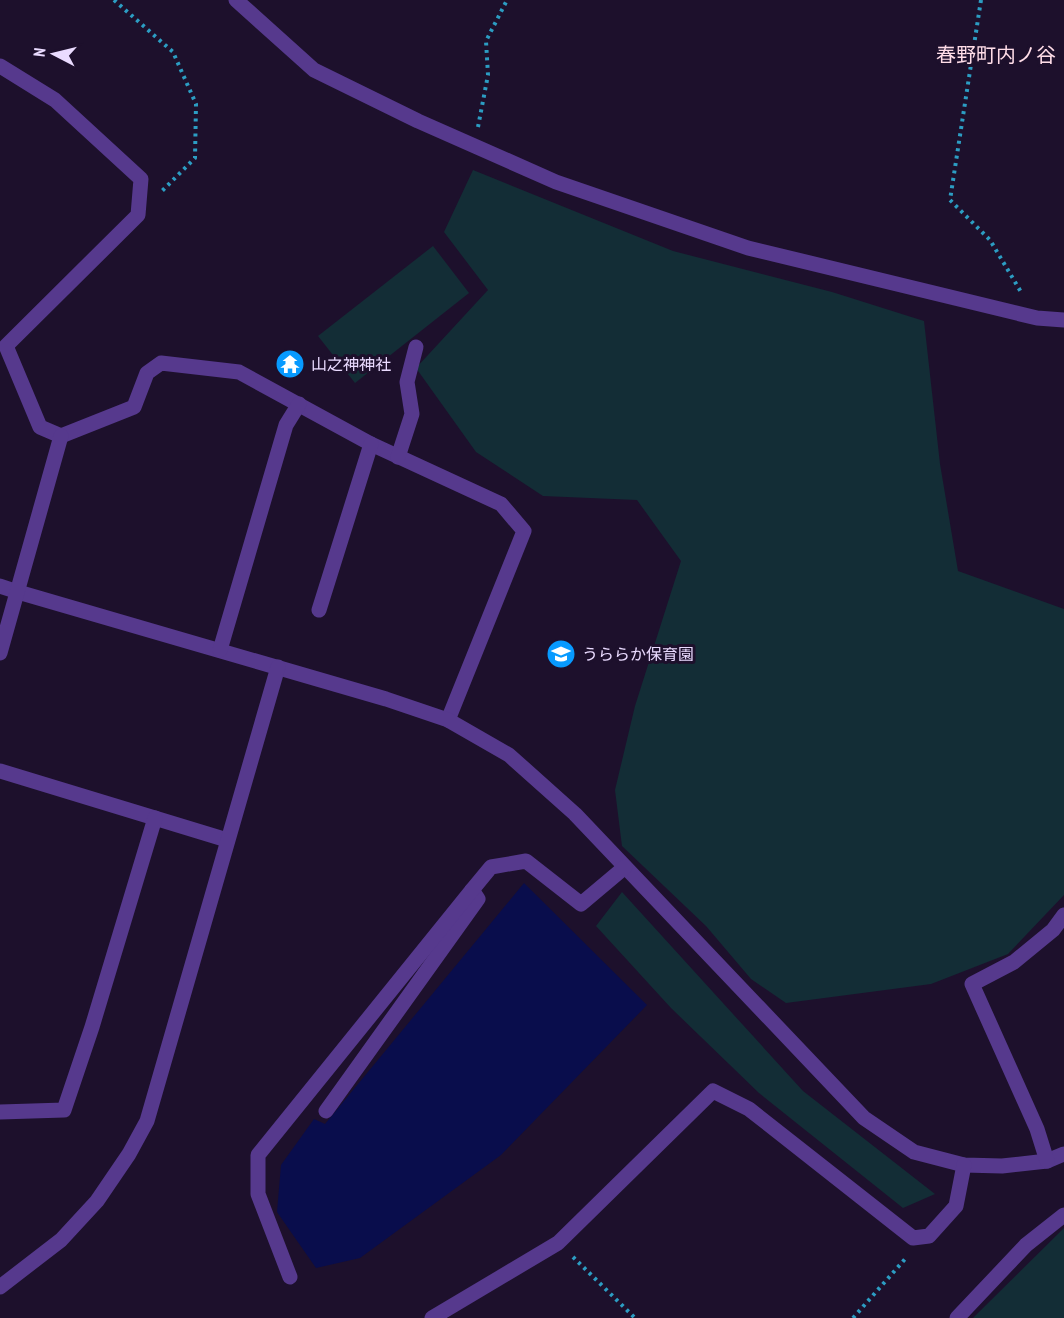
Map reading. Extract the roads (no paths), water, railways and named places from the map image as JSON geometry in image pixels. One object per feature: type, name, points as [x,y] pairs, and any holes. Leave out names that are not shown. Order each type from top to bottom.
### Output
[{"type":"street","points":[[236,0],[314,70],[418,121],[556,182],[748,248],[1037,318],[1064,320]]},
{"type":"street","points":[[0,66],[56,100],[141,178],[138,215],[6,346],[40,427],[61,436],[134,407],[147,373],[161,363],[239,372],[371,444],[501,504],[524,531],[448,720]]},
{"type":"street","points":[[398,457],[412,414],[406,382],[416,347]]},
{"type":"street","points":[[220,650],[286,425],[299,404]]},
{"type":"street","points":[[0,653],[61,436]]},
{"type":"street","points":[[319,610],[371,444]]},
{"type":"street","points":[[0,585],[386,699],[448,720],[509,755],[575,814],[864,1118],[914,1152],[964,1165],[1002,1166],[1047,1161],[1064,1154]]},
{"type":"street","points":[[3,1280],[61,1240],[97,1201],[129,1154],[147,1121],[278,667]]},
{"type":"street","points":[[0,771],[228,840]]},
{"type":"street","points":[[0,1112],[64,1110],[92,1027],[155,818]]},
{"type":"street","points":[[290,1277],[258,1194],[258,1155],[472,890],[491,867],[526,861],[581,904],[625,867]]},
{"type":"street","points":[[326,1112],[478,899],[472,890]]},
{"type":"street","points":[[1047,1161],[1037,1129],[972,984],[1014,962],[1053,930],[1064,915]]},
{"type":"street","points":[[432,1318],[558,1243],[713,1091],[748,1109],[913,1238],[929,1236],[956,1206],[964,1165]]},
{"type":"street","points":[[957,1318],[1026,1245],[1064,1215]]},
{"type":"place","name":"山之神神社","points":[[290,364]]},
{"type":"place","name":"うららか保育園","points":[[561,654]]},
{"type":"district","name":"春野町内ノ谷","points":[[996,55]]}]
